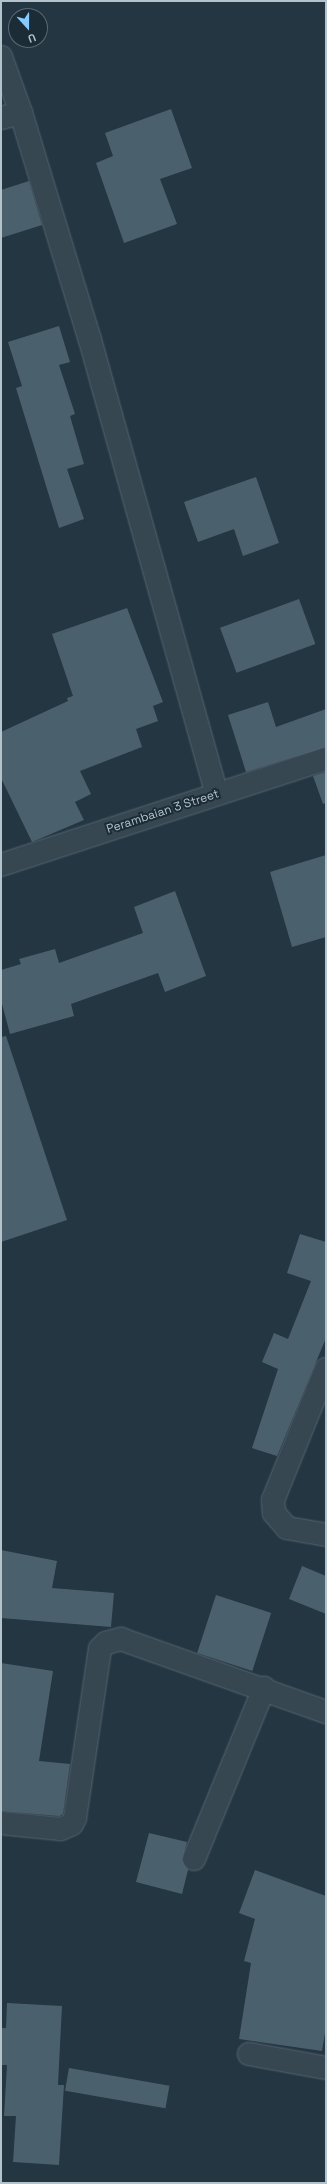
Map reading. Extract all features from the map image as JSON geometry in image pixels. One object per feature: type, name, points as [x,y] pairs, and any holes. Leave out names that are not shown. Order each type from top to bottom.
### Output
[{"type":"street","points":[[1,57],[11,116],[90,340],[216,794]]},
{"type":"street","name":"Perambaian 3 Street","points":[[1,865],[326,759]]},
{"type":"street","points":[[326,1369],[273,1500],[274,1513],[287,1528],[326,1534]]},
{"type":"street","points":[[1,1822],[61,1829],[72,1824],[75,1818],[100,1649],[106,1643],[121,1639],[264,1688],[326,1712]]},
{"type":"street","points":[[194,1859],[264,1688]]},
{"type":"street","points":[[249,2054],[326,2068]]},
{"type":"building","points":[[171,109],[192,168],[160,179],[177,224],[124,243],[96,163],[113,156],[105,133]]},
{"type":"building","points":[[29,181],[42,225],[1,238],[1,190]]},
{"type":"building","points":[[59,326],[70,362],[59,365],[75,414],[70,416],[84,464],[67,469],[84,519],[59,528],[16,388],[22,386],[8,342]]},
{"type":"building","points":[[256,477],[279,543],[243,556],[234,529],[198,542],[184,502]]},
{"type":"building","points":[[299,599],[315,644],[236,673],[220,628]]},
{"type":"building","points":[[127,608],[163,702],[153,706],[158,721],[136,729],[142,747],[80,771],[91,794],[75,802],[84,820],[32,842],[1,778],[1,732],[68,701],[67,698],[73,696],[52,634]]},
{"type":"building","points":[[268,702],[276,727],[326,709],[326,747],[246,772],[228,715]]},
{"type":"building","points":[[326,772],[326,803],[323,804],[313,776]]},
{"type":"building","points":[[326,855],[326,937],[292,947],[270,872]]},
{"type":"building","points":[[175,891],[206,976],[165,992],[158,973],[71,1004],[74,1016],[10,1034],[1,1000],[1,970],[21,964],[19,959],[55,949],[59,963],[143,933],[134,907]]},
{"type":"building","points":[[6,1036],[67,1220],[1,1242],[1,1037]]},
{"type":"building","points":[[300,1234],[326,1242],[326,1338],[277,1456],[252,1448],[278,1369],[262,1362],[274,1333],[288,1339],[311,1281],[287,1273]]},
{"type":"building","points":[[1,1550],[57,1561],[52,1588],[114,1593],[111,1627],[1,1618]]},
{"type":"building","points":[[302,1566],[326,1576],[326,1614],[289,1599]]},
{"type":"building","points":[[216,1595],[271,1613],[252,1671],[197,1653]]},
{"type":"building","points":[[1,1663],[53,1671],[39,1761],[70,1764],[63,1814],[59,1816],[1,1811]]},
{"type":"building","points":[[149,1833],[187,1842],[182,1860],[188,1870],[182,1894],[136,1882]]},
{"type":"building","points":[[255,1870],[326,1896],[326,2027],[322,2051],[239,2039],[251,1963],[244,1961],[255,1919],[239,1913]]},
{"type":"building","points":[[7,2003],[62,2006],[58,2085],[64,2085],[59,2165],[13,2162],[16,2116],[4,2116],[7,2065],[1,2065],[1,2028],[6,2028]]},
{"type":"building","points":[[69,2068],[169,2086],[165,2108],[65,2091]]}]
